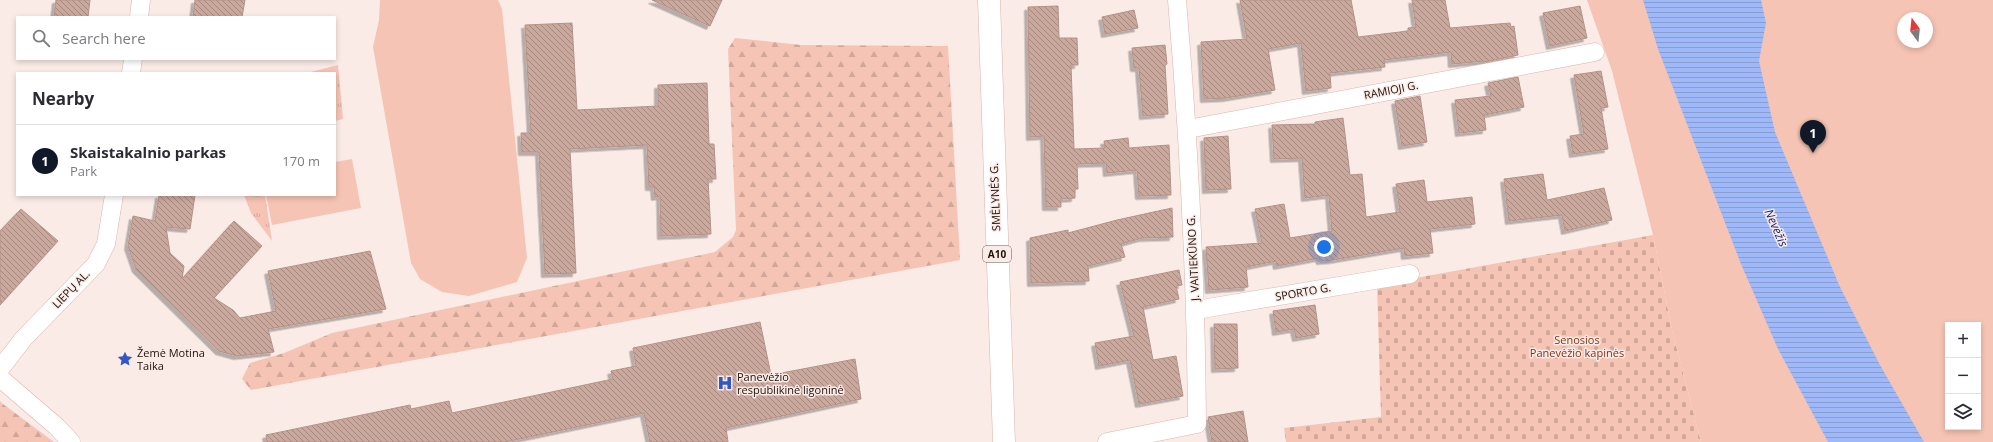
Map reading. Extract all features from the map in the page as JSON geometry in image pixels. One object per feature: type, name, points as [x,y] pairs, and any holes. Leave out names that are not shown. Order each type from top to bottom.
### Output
[{"type":"highway","name":"SMĖLYNĖS G.","points":[[989,0],[1004,442]]},
{"type":"street","points":[[139,16],[141,0]]},
{"type":"street","name":"J. VAITIEKŪNO G.","points":[[1107,442],[1152,438],[1197,424],[1196,310],[1188,129],[1177,0]]},
{"type":"street","name":"RAMIOJI G.","points":[[1188,129],[1595,52]]},
{"type":"street","points":[[131,72],[133,60]]},
{"type":"street","name":"LIEPŲ AL.","points":[[0,369],[24,338],[96,264],[106,244],[114,196]]},
{"type":"street","name":"SPORTO G.","points":[[1196,310],[1410,274]]},
{"type":"street","points":[[0,378],[58,427],[71,442]]},
{"type":"green space","points":[[380,0],[498,0],[502,9],[527,258],[517,282],[469,296],[442,292],[420,279],[411,263],[373,47],[379,20]]},
{"type":"green space","points":[[1587,0],[1993,0],[1993,442],[1701,442],[1672,330],[1653,235],[1612,71]]},
{"type":"green space","points":[[735,38],[801,45],[948,46],[960,260],[251,390],[242,379],[250,363],[284,353],[332,333],[715,252],[733,237],[736,230],[728,49]]},
{"type":"green space","points":[[338,65],[343,119],[336,121],[336,72],[311,72]]},
{"type":"green space","points":[[352,159],[361,208],[272,225],[266,196],[336,196],[336,162]]},
{"type":"green space","points":[[244,196],[265,196],[272,241],[251,213]]},
{"type":"green space","name":"Senosios Panevėžio kapinės","points":[[1653,235],[1672,330],[1701,442],[1286,442],[1284,428],[1381,417],[1377,285]]},
{"type":"green space","points":[[0,401],[3,404],[54,442],[0,442]]},
{"type":"water","name":"Nevėžis","points":[[1643,0],[1761,0],[1766,23],[1759,61],[1775,132],[1840,287],[1880,365],[1924,442],[1828,442],[1778,349],[1741,264],[1658,49]]},
{"type":"building","points":[[56,0],[90,0],[88,16],[54,16]]},
{"type":"building","points":[[195,0],[245,0],[242,16],[193,16]]},
{"type":"building","points":[[652,0],[722,0],[710,26]]},
{"type":"building","points":[[1240,0],[1351,0],[1358,37],[1408,31],[1408,28],[1416,27],[1412,0],[1445,0],[1450,28],[1510,23],[1511,27],[1514,26],[1518,55],[1484,62],[1452,64],[1451,52],[1384,60],[1385,67],[1330,73],[1331,88],[1306,91],[1301,43],[1268,49],[1275,90],[1226,98],[1204,99],[1201,42],[1247,39]]},
{"type":"building","points":[[1058,6],[1059,38],[1077,38],[1078,65],[1071,65],[1074,149],[1105,148],[1104,141],[1128,138],[1129,148],[1169,145],[1171,195],[1139,196],[1137,170],[1107,173],[1106,163],[1077,164],[1078,189],[1075,189],[1075,198],[1061,199],[1061,207],[1046,207],[1044,136],[1030,137],[1028,7]]},
{"type":"building","points":[[1580,6],[1587,38],[1550,46],[1543,13]]},
{"type":"building","points":[[1134,10],[1138,28],[1105,34],[1102,17]]},
{"type":"building","points":[[572,23],[577,110],[658,106],[658,85],[707,83],[709,144],[714,144],[716,179],[708,179],[711,234],[661,236],[660,196],[655,197],[654,187],[649,187],[647,145],[570,149],[576,273],[545,274],[539,152],[522,152],[521,133],[531,133],[525,25]]},
{"type":"building","points":[[1165,45],[1168,114],[1143,116],[1139,68],[1134,68],[1132,48]]},
{"type":"building","points":[[1601,71],[1608,107],[1601,108],[1608,149],[1573,154],[1570,136],[1584,134],[1574,75]]},
{"type":"building","points":[[1518,77],[1524,107],[1484,115],[1486,130],[1459,133],[1455,100],[1491,96],[1488,83]]},
{"type":"building","points":[[1420,96],[1427,142],[1402,146],[1395,101]]},
{"type":"building","points":[[1343,118],[1350,175],[1362,174],[1366,217],[1400,212],[1396,184],[1424,180],[1427,202],[1472,197],[1475,224],[1430,229],[1433,253],[1405,256],[1404,248],[1333,260],[1320,261],[1319,258],[1277,266],[1276,261],[1246,267],[1248,287],[1209,290],[1206,247],[1262,243],[1255,209],[1284,204],[1290,238],[1332,231],[1329,195],[1305,198],[1302,158],[1274,159],[1272,125],[1315,124],[1315,122]]},
{"type":"building","points":[[1228,136],[1231,189],[1206,190],[1204,138]]},
{"type":"building","points":[[1543,174],[1547,200],[1604,188],[1612,220],[1565,231],[1562,215],[1509,221],[1504,179]]},
{"type":"building","points":[[159,196],[195,196],[190,229],[166,227],[170,253],[184,266],[182,279],[234,221],[262,246],[214,298],[233,310],[240,318],[276,311],[268,271],[370,251],[386,309],[268,329],[274,352],[237,356],[219,351],[136,269],[128,246],[133,216],[155,221]]},
{"type":"building","points":[[1172,208],[1173,237],[1142,238],[1121,244],[1125,257],[1088,266],[1089,281],[1031,283],[1030,238],[1068,230],[1068,233]]},
{"type":"building","points":[[21,209],[58,241],[0,305],[0,231]]},
{"type":"building","points":[[1179,270],[1182,285],[1176,286],[1179,299],[1143,307],[1153,360],[1176,356],[1183,396],[1139,404],[1130,360],[1099,366],[1095,343],[1134,336],[1120,282]]},
{"type":"building","points":[[1315,305],[1319,334],[1296,338],[1294,329],[1276,332],[1273,311]]},
{"type":"building","name":"Panevėžio respublikinė ligoninė","points":[[760,322],[771,375],[855,359],[861,399],[726,428],[728,442],[650,442],[644,413],[505,442],[267,442],[266,435],[410,405],[411,409],[449,401],[452,413],[613,379],[611,371],[636,366],[633,348]]},
{"type":"building","points":[[1214,324],[1237,324],[1238,368],[1215,369]]},
{"type":"building","points":[[1243,411],[1248,442],[1212,442],[1208,417]]},
{"type":"place","name":"Skaistakalnio parkas","points":[[1813,153]]},
{"type":"place","name":"Žemė Motina Taika","points":[[125,359]]},
{"type":"place","name":"Panevėžio respublikinė ligoninė","points":[[725,383]]}]
